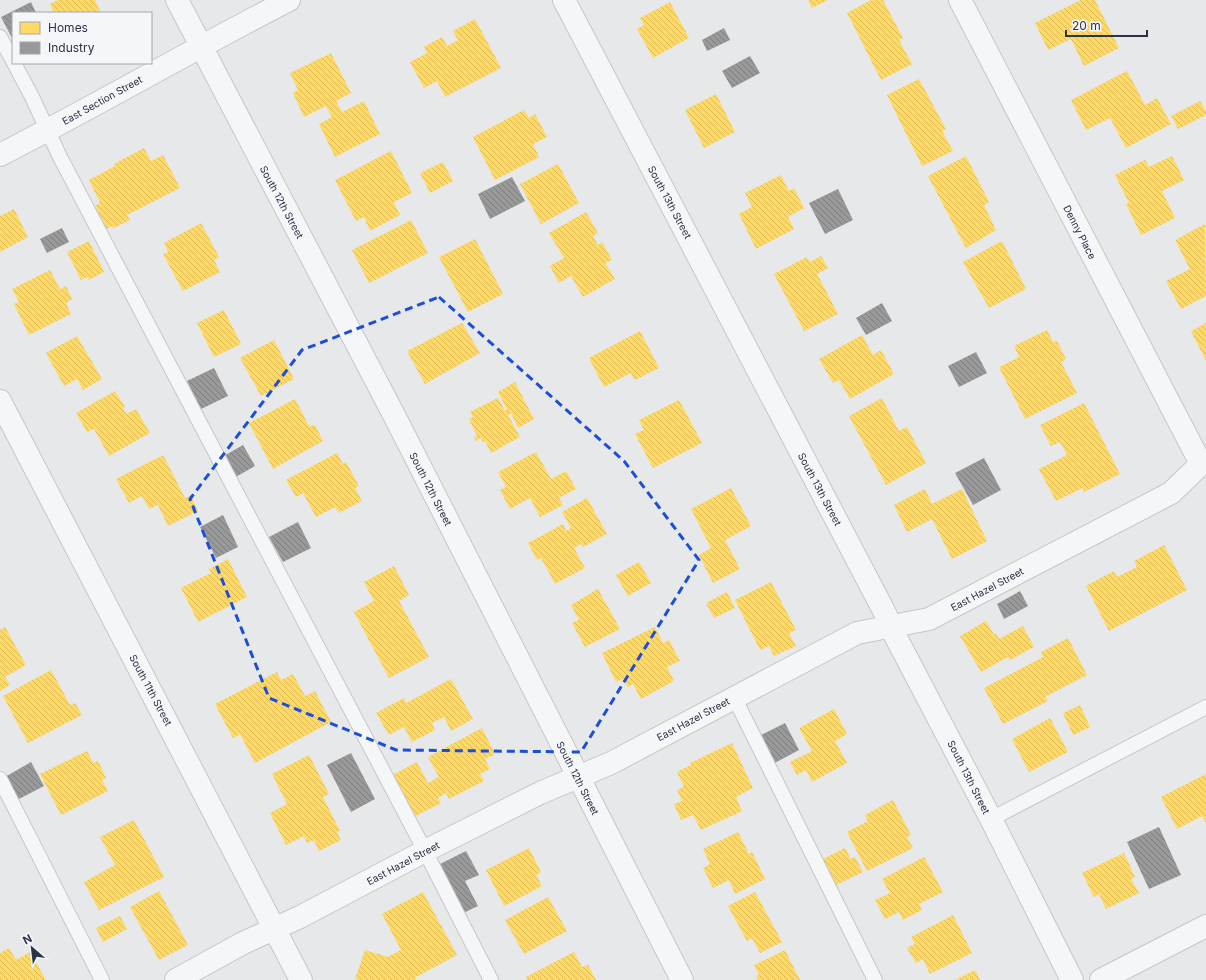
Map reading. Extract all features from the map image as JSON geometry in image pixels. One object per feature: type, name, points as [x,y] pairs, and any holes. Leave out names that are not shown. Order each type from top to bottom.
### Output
[{"type":"street","name":"South 12th Street","points":[[177,0],[396,419],[682,980]]},
{"type":"street","name":"East Section Street","points":[[0,155],[200,46],[289,0]]},
{"type":"street","name":"South 13th Street","points":[[564,0],[885,613],[890,626],[991,819],[1072,980]]},
{"type":"street","name":"Denny Place","points":[[960,0],[1203,462]]},
{"type":"street","name":"South 11th Street","points":[[0,401],[276,929],[301,980]]},
{"type":"street","name":"East Hazel Street","points":[[176,980],[243,943],[304,916],[425,851],[540,793],[610,763],[856,633],[930,619],[1171,493],[1203,462]]},
{"type":"street","points":[[1101,980],[1206,926]]},
{"type":"lane","points":[[0,37],[12,58]]},
{"type":"lane","points":[[15,64],[60,157],[425,851],[491,980]]},
{"type":"lane","points":[[734,697],[875,980]]},
{"type":"lane","points":[[991,819],[1206,707]]},
{"type":"lane","points":[[0,779],[102,980]]},
{"type":"highlighted area","points":[[439,297],[624,461],[699,560],[581,752],[396,750],[269,698],[190,499],[302,350]]},
{"type":"building: Homes","points":[[58,0],[95,0],[101,12],[54,12],[50,4]]},
{"type":"building: Homes","points":[[808,0],[828,0],[812,8]]},
{"type":"building: Homes","points":[[871,0],[883,0],[903,38],[899,40],[912,64],[881,80],[847,13]]},
{"type":"building: Homes","points":[[1081,0],[1095,0],[1119,48],[1084,66],[1071,39],[1048,50],[1035,23]]},
{"type":"building: Homes","points":[[670,2],[689,38],[653,58],[637,29],[644,25],[640,18]]},
{"type":"building: Homes","points":[[475,19],[501,68],[445,97],[437,81],[424,88],[410,62],[427,53],[424,47],[442,37],[447,46],[458,40],[453,31]]},
{"type":"building: Homes","points":[[331,53],[351,93],[336,101],[342,112],[364,101],[380,134],[335,157],[319,124],[332,117],[326,106],[304,117],[293,93],[298,90],[290,73]]},
{"type":"building: Homes","points":[[1127,71],[1145,105],[1157,98],[1171,124],[1126,148],[1110,118],[1086,130],[1071,100]]},
{"type":"building: Homes","points":[[919,79],[946,129],[942,131],[953,151],[922,166],[887,95]]},
{"type":"building: Homes","points":[[716,94],[735,132],[704,148],[685,110]]},
{"type":"building: Homes","points":[[1200,101],[1206,111],[1206,115],[1178,129],[1171,116]]},
{"type":"building: Homes","points":[[524,110],[529,118],[535,114],[547,137],[533,144],[539,157],[495,180],[473,137]]},
{"type":"building: Homes","points":[[144,148],[151,161],[163,155],[180,188],[127,215],[130,220],[114,228],[112,226],[107,229],[95,206],[100,203],[89,180],[115,166],[114,164]]},
{"type":"building: Homes","points":[[391,151],[412,193],[394,202],[400,215],[370,231],[364,217],[356,221],[335,180]]},
{"type":"building: Homes","points":[[966,156],[989,202],[984,205],[996,230],[966,248],[928,176]]},
{"type":"building: Homes","points":[[1172,156],[1184,180],[1162,191],[1175,218],[1141,235],[1126,204],[1129,203],[1115,175],[1145,160],[1149,167]]},
{"type":"building: Homes","points":[[443,162],[453,181],[430,193],[420,173]]},
{"type":"building: Homes","points":[[558,164],[579,203],[541,224],[520,184]]},
{"type":"building: Homes","points":[[781,175],[789,191],[794,188],[804,208],[788,217],[794,229],[756,249],[739,214],[752,207],[745,193]]},
{"type":"building: Homes","points":[[14,209],[28,237],[0,252],[0,216]]},
{"type":"building: Homes","points":[[586,212],[598,233],[593,236],[598,245],[602,242],[612,260],[605,263],[615,279],[583,297],[571,276],[559,283],[550,266],[564,258],[549,233]]},
{"type":"building: Homes","points":[[411,220],[428,253],[369,283],[352,250]]},
{"type":"building: Homes","points":[[201,223],[219,257],[214,260],[220,272],[183,291],[163,254],[168,252],[164,243]]},
{"type":"building: Homes","points":[[1205,224],[1206,296],[1181,309],[1166,281],[1190,269],[1175,240]]},
{"type":"building: Homes","points":[[475,239],[503,294],[468,312],[439,257]]},
{"type":"building: Homes","points":[[89,241],[104,272],[89,280],[87,277],[81,280],[67,252]]},
{"type":"building: Homes","points":[[1002,241],[1026,289],[989,308],[963,262]]},
{"type":"building: Homes","points":[[821,256],[828,268],[817,274],[838,314],[804,331],[774,274],[807,257],[810,262]]},
{"type":"building: Homes","points":[[50,270],[60,289],[66,286],[72,299],[66,303],[71,314],[29,335],[14,304],[19,302],[12,289]]},
{"type":"building: Homes","points":[[224,310],[241,344],[214,357],[197,323]]},
{"type":"building: Homes","points":[[462,323],[480,353],[425,384],[407,351]]},
{"type":"building: Homes","points":[[1206,323],[1206,361],[1191,331]]},
{"type":"building: Homes","points":[[1047,330],[1053,342],[1057,341],[1066,359],[1061,362],[1077,393],[1025,419],[999,367],[1019,357],[1014,346]]},
{"type":"building: Homes","points":[[640,331],[659,368],[635,380],[631,373],[604,387],[589,358]]},
{"type":"building: Homes","points":[[862,335],[873,355],[881,350],[894,374],[850,399],[839,380],[833,383],[819,359]]},
{"type":"building: Homes","points":[[77,336],[102,379],[83,390],[77,379],[64,386],[46,353]]},
{"type":"building: Homes","points":[[274,340],[294,379],[261,396],[240,358]]},
{"type":"building: Homes","points":[[515,382],[534,419],[518,428],[511,413],[508,415],[520,437],[491,453],[485,441],[483,442],[481,438],[476,441],[474,437],[477,436],[469,419],[473,417],[470,412],[498,398],[505,411],[507,410],[498,392]]},
{"type":"building: Homes","points":[[115,391],[125,407],[123,408],[126,414],[136,409],[150,433],[109,456],[94,429],[87,432],[76,413]]},
{"type":"building: Homes","points":[[882,398],[899,431],[907,427],[926,463],[886,485],[849,416]]},
{"type":"building: Homes","points":[[295,399],[309,426],[315,425],[323,441],[273,469],[249,423]]},
{"type":"building: Homes","points":[[679,400],[702,443],[653,468],[635,434],[644,430],[639,420]]},
{"type":"building: Homes","points":[[1084,403],[1120,474],[1084,492],[1083,488],[1056,501],[1039,469],[1067,455],[1060,442],[1051,446],[1040,425]]},
{"type":"building: Homes","points":[[536,452],[551,479],[566,471],[576,489],[559,498],[563,505],[540,517],[530,498],[510,509],[500,490],[506,487],[498,472]]},
{"type":"building: Homes","points":[[337,453],[343,464],[346,462],[359,486],[355,488],[362,501],[339,513],[335,507],[316,517],[303,493],[296,497],[286,480]]},
{"type":"building: Homes","points":[[163,455],[185,498],[191,495],[198,511],[168,526],[158,505],[149,509],[142,496],[129,503],[116,479]]},
{"type":"building: Homes","points":[[731,488],[751,526],[725,540],[740,569],[713,583],[699,555],[711,548],[691,509]]},
{"type":"building: Homes","points":[[925,489],[932,504],[962,489],[987,541],[952,559],[932,519],[907,532],[894,505]]},
{"type":"building: Homes","points":[[587,498],[607,534],[583,547],[581,544],[574,548],[585,568],[555,584],[541,558],[537,560],[528,543],[563,524],[566,531],[571,528],[562,512]]},
{"type":"building: Homes","points":[[1164,545],[1187,590],[1109,631],[1086,586],[1114,571],[1117,577],[1137,567],[1134,561]]},
{"type":"building: Homes","points":[[228,559],[247,597],[198,622],[181,588],[211,573],[209,569]]},
{"type":"building: Homes","points":[[639,562],[651,583],[628,596],[616,575]]},
{"type":"building: Homes","points":[[394,566],[409,595],[399,601],[429,657],[389,678],[354,612],[374,601],[364,582]]},
{"type":"building: Homes","points":[[771,582],[796,630],[789,633],[796,646],[774,656],[769,646],[760,650],[735,600]]},
{"type":"building: Homes","points":[[598,589],[620,629],[585,647],[572,623],[579,620],[571,605]]},
{"type":"building: Homes","points":[[727,592],[735,608],[714,618],[706,603]]},
{"type":"building: Homes","points":[[986,621],[994,635],[996,633],[999,639],[1023,626],[1034,647],[1010,660],[1008,657],[981,672],[960,636]]},
{"type":"building: Homes","points":[[5,627],[26,665],[5,677],[10,685],[0,691],[0,630]]},
{"type":"building: Homes","points":[[655,627],[663,643],[669,640],[680,661],[667,667],[674,681],[641,699],[633,684],[628,687],[623,679],[616,682],[602,653]]},
{"type":"building: Homes","points":[[1068,638],[1087,675],[1045,697],[1048,701],[1003,724],[984,688],[1043,657],[1041,652]]},
{"type":"building: Homes","points":[[51,670],[70,705],[75,703],[82,715],[28,743],[3,696]]},
{"type":"building: Homes","points":[[277,672],[281,680],[293,674],[305,696],[315,691],[331,722],[255,763],[240,734],[233,738],[215,704]]},
{"type":"building: Homes","points":[[451,679],[473,719],[451,731],[444,717],[432,723],[435,730],[412,742],[404,727],[389,735],[376,713],[404,698],[406,703]]},
{"type":"building: Homes","points":[[1080,705],[1090,727],[1073,735],[1063,713]]},
{"type":"building: Homes","points":[[834,709],[847,734],[835,741],[847,763],[812,782],[806,770],[797,775],[790,762],[812,751],[799,728]]},
{"type":"building: Homes","points":[[1050,718],[1068,752],[1029,772],[1012,739]]},
{"type":"building: Homes","points":[[482,728],[495,754],[485,759],[490,769],[480,774],[484,781],[449,799],[446,793],[438,798],[441,803],[412,818],[391,776],[417,762],[428,783],[439,777],[428,757]]},
{"type":"building: Homes","points":[[732,743],[753,788],[736,797],[742,811],[701,830],[693,815],[681,820],[674,804],[682,801],[677,790],[684,787],[677,772],[691,765],[690,763]]},
{"type":"building: Homes","points":[[87,751],[93,763],[98,761],[106,778],[102,780],[108,791],[61,815],[40,774]]},
{"type":"building: Homes","points":[[309,755],[329,794],[323,797],[340,831],[337,832],[341,840],[319,851],[314,840],[307,843],[304,836],[286,845],[270,813],[287,804],[272,774]]},
{"type":"building: Homes","points":[[1206,774],[1206,823],[1202,816],[1177,829],[1161,797]]},
{"type":"building: Homes","points":[[893,800],[911,835],[907,837],[913,848],[867,871],[847,832],[868,821],[865,815]]},
{"type":"building: Homes","points":[[134,820],[164,877],[99,910],[84,882],[115,865],[100,837]]},
{"type":"building: Homes","points":[[738,832],[749,854],[752,852],[765,879],[735,894],[729,880],[713,888],[703,868],[710,864],[703,849]]},
{"type":"building: Homes","points":[[529,848],[541,872],[536,875],[542,886],[504,906],[486,870]]},
{"type":"building: Homes","points":[[845,848],[851,859],[855,857],[863,872],[834,886],[821,860]]},
{"type":"building: Homes","points":[[1124,853],[1135,877],[1131,879],[1139,893],[1106,909],[1099,894],[1094,897],[1082,873]]},
{"type":"building: Homes","points":[[924,857],[943,892],[919,904],[922,910],[903,920],[899,912],[885,919],[875,900],[890,893],[882,879]]},
{"type":"building: Homes","points":[[159,891],[188,945],[159,960],[130,907]]},
{"type":"building: Homes","points":[[423,892],[457,955],[416,977],[415,980],[355,979],[365,950],[388,957],[401,950],[382,914]]},
{"type":"building: Homes","points":[[755,892],[782,942],[760,953],[752,938],[747,941],[728,906]]},
{"type":"building: Homes","points":[[548,897],[567,931],[524,954],[505,920]]},
{"type":"building: Homes","points":[[953,915],[972,953],[930,974],[923,959],[916,963],[907,948],[915,944],[911,937]]},
{"type":"building: Homes","points":[[120,916],[127,929],[103,942],[96,928]]},
{"type":"building: Homes","points":[[9,948],[16,960],[30,952],[46,980],[0,980],[0,953]]},
{"type":"building: Homes","points":[[785,950],[800,980],[758,980],[756,976],[759,975],[754,965]]},
{"type":"building: Homes","points":[[574,952],[582,967],[588,965],[596,980],[527,980],[526,977]]},
{"type":"building: Homes","points":[[975,970],[980,980],[955,980]]},
{"type":"building: Industry","points":[[31,2],[36,12],[12,12],[12,38],[1,17]]},
{"type":"building: Industry","points":[[724,28],[730,40],[707,51],[702,40]]},
{"type":"building: Industry","points":[[750,56],[760,73],[732,88],[722,71]]},
{"type":"building: Industry","points":[[512,177],[525,201],[490,219],[478,194]]},
{"type":"building: Industry","points":[[838,189],[853,220],[825,234],[809,203]]},
{"type":"building: Industry","points":[[62,228],[69,242],[47,253],[40,239]]},
{"type":"building: Industry","points":[[882,303],[892,321],[866,335],[856,318]]},
{"type":"building: Industry","points":[[976,352],[987,373],[959,387],[948,366]]},
{"type":"building: Industry","points":[[214,368],[228,396],[201,409],[187,381]]},
{"type":"building: Industry","points":[[243,445],[255,466],[234,478],[222,457]]},
{"type":"building: Industry","points":[[984,458],[1001,490],[973,505],[955,473]]},
{"type":"building: Industry","points":[[223,515],[238,547],[216,558],[200,527]]},
{"type":"building: Industry","points":[[298,522],[311,548],[283,562],[269,537]]},
{"type":"building: Industry","points":[[1020,591],[1028,606],[1004,619],[997,604]]},
{"type":"building: Industry","points":[[785,723],[799,750],[771,765],[757,737]]},
{"type":"building: Industry","points":[[351,753],[375,799],[351,812],[327,765]]},
{"type":"building: Industry","points":[[31,762],[44,786],[17,800],[5,777]]},
{"type":"building: Industry","points":[[1159,827],[1181,875],[1149,889],[1127,842]]},
{"type":"building: Industry","points":[[466,851],[479,875],[465,881],[478,906],[459,915],[434,867]]}]
